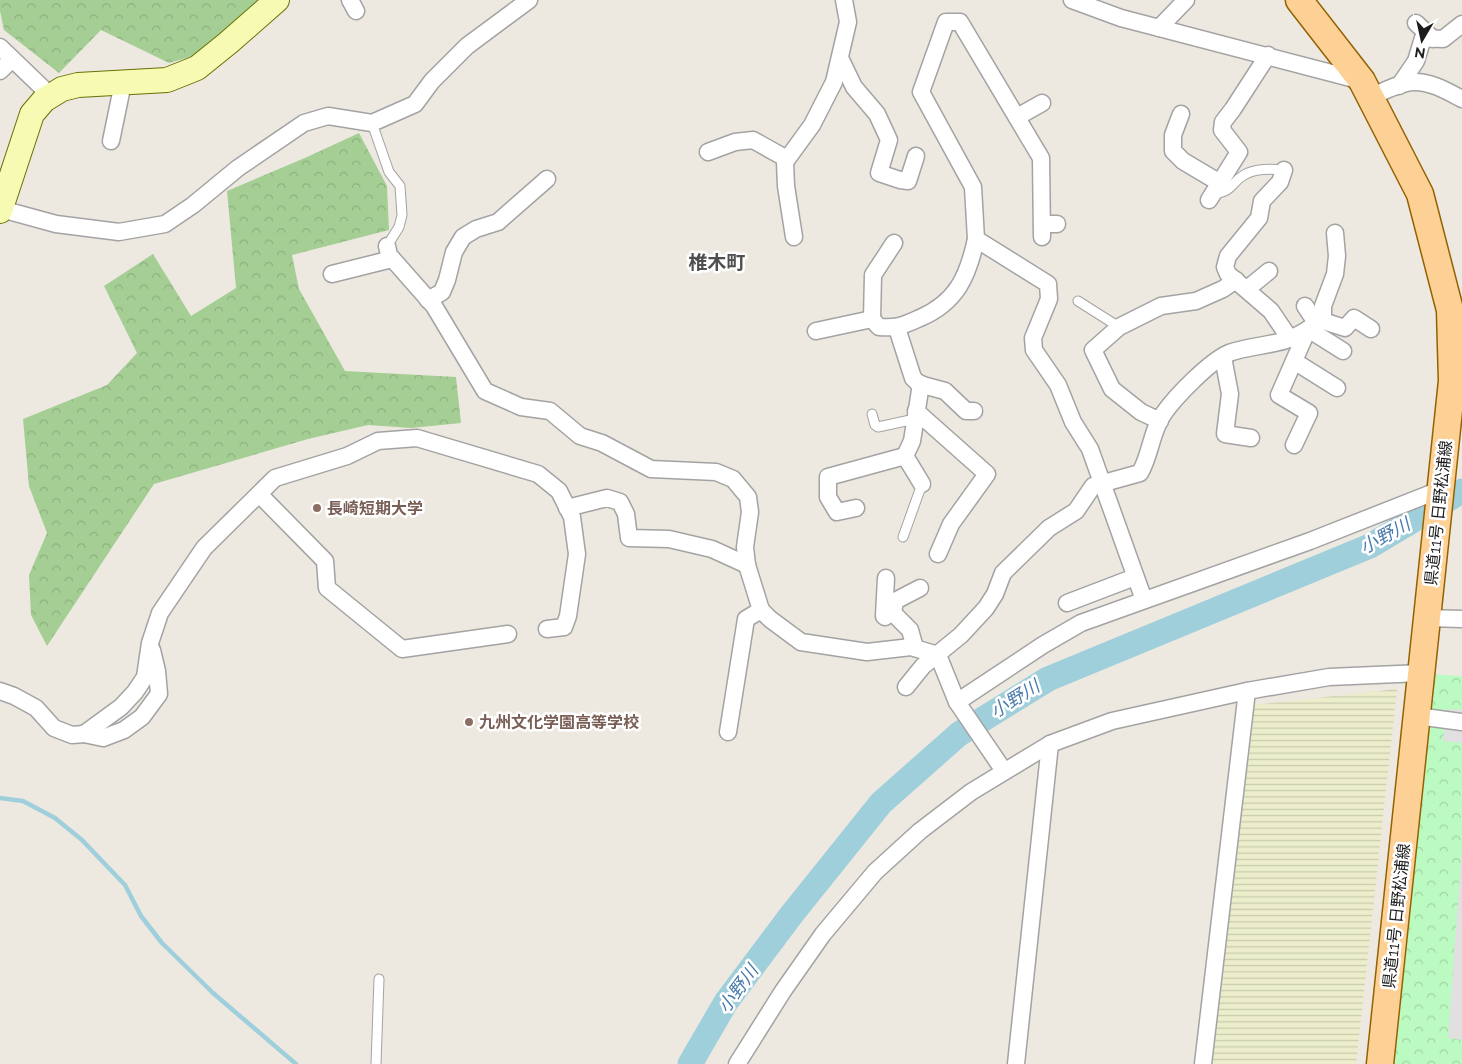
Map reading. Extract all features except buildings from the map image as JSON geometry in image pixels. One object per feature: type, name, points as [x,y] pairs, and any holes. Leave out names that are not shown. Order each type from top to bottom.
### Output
[{"type":"main road","name":"県道11号 日野松浦線","points":[[1298,0],[1367,89],[1420,194],[1456,308],[1452,381],[1442,488],[1421,673],[1425,717],[1380,1064]]},
{"type":"street","points":[[277,0],[197,68],[167,80],[78,85],[62,89],[44,100],[32,114],[0,210],[56,224],[119,232],[165,224],[193,206],[238,168],[304,124],[328,116],[372,123],[415,104],[432,81],[467,46],[529,0]]},
{"type":"street","points":[[794,237],[786,186],[785,162],[812,125],[834,82],[848,22],[844,0]]},
{"type":"street","points":[[1072,0],[1121,18],[1268,55],[1367,89],[1399,86],[1413,82],[1438,87],[1462,99]]},
{"type":"street","points":[[1159,28],[1186,0]]},
{"type":"street","points":[[894,243],[873,275],[872,319],[879,327],[897,328],[935,311],[955,293],[970,263],[976,239],[972,187],[921,92],[946,22],[960,22],[1041,158],[1047,228]]},
{"type":"street","points":[[1416,23],[1433,39]]},
{"type":"street","points":[[1399,86],[1416,61],[1423,38],[1442,39],[1462,24]]},
{"type":"street","points":[[0,47],[51,96]]},
{"type":"street","points":[[1181,114],[1173,135],[1173,151],[1215,192],[1239,152],[1222,130],[1223,122],[1268,55]]},
{"type":"street","points":[[840,58],[854,87],[877,114],[889,140],[872,170],[908,181],[916,156]]},
{"type":"street","points":[[0,71],[12,59]]},
{"type":"street","points":[[111,141],[123,83]]},
{"type":"street","points":[[1016,117],[1042,103]]},
{"type":"street","points":[[708,152],[735,142],[754,140],[787,158]]},
{"type":"street","points":[[1284,170],[1280,182],[1262,201],[1258,218],[1228,256],[1225,267],[1228,274],[1272,311],[1290,339]]},
{"type":"street","points":[[428,300],[442,292],[454,252],[463,237],[476,229],[498,222],[547,179]]},
{"type":"street","points":[[1294,445],[1308,413],[1278,395],[1294,361],[1316,324],[1335,274],[1337,256],[1334,233]]},
{"type":"street","points":[[976,239],[1048,284],[1049,299],[1033,338],[1034,350],[1058,385],[1073,422],[1090,449],[1144,600]]},
{"type":"street","points":[[332,274],[390,252],[434,306],[485,391],[521,407],[550,411],[580,436],[602,443],[651,469],[716,472],[733,479],[748,497],[750,512],[745,547],[747,565],[761,610],[801,642],[868,652],[911,647],[938,655]]},
{"type":"street","points":[[1160,421],[1141,412],[1112,389],[1093,350],[1119,327],[1161,306],[1196,301],[1269,271]]},
{"type":"street","points":[[1305,306],[1316,324],[1343,351]]},
{"type":"street","points":[[906,687],[922,666],[961,635],[986,608],[995,594],[1003,574],[1050,528],[1076,511],[1093,486],[1140,474],[1146,462],[1154,430],[1164,413],[1186,388],[1210,366],[1228,354],[1290,339],[1316,324],[1345,328],[1354,318],[1371,329]]},
{"type":"street","points":[[816,331],[872,319]]},
{"type":"street","points":[[897,328],[913,378],[921,384],[945,391],[966,411],[974,411]]},
{"type":"street","points":[[1223,357],[1230,394],[1224,434],[1251,438]]},
{"type":"street","points":[[1294,361],[1337,388]]},
{"type":"street","points":[[856,508],[837,512],[828,497],[828,477],[905,456],[912,441],[921,384]]},
{"type":"street","points":[[916,415],[987,474],[951,524],[938,554]]},
{"type":"street","points":[[84,734],[120,707],[135,692],[145,677],[150,643],[160,613],[204,548],[275,478],[347,456],[378,441],[417,438],[538,474],[559,492],[572,517],[577,554],[568,616],[564,627],[547,629]]},
{"type":"street","points":[[905,456],[922,484]]},
{"type":"street","points":[[959,705],[1043,645],[1081,623],[1310,541],[1442,488]]},
{"type":"street","points":[[259,494],[325,561],[327,588],[402,649],[508,634]]},
{"type":"street","points":[[567,508],[608,498],[620,502],[626,514],[629,538],[678,541],[712,549],[747,565]]},
{"type":"street","points":[[1066,603],[1136,577]]},
{"type":"street","points":[[886,578],[884,616],[911,647]]},
{"type":"street","points":[[911,647],[910,630],[893,613],[895,601],[920,588]]},
{"type":"street","points":[[728,732],[746,619],[761,610]]},
{"type":"street","points":[[1427,618],[1462,619]]},
{"type":"street","points":[[0,691],[36,708],[54,728],[72,735],[84,734],[103,738],[124,730],[142,717],[159,694],[157,671],[150,643]]},
{"type":"street","points":[[938,655],[959,705],[1002,767]]},
{"type":"street","points":[[738,1064],[783,991],[823,934],[875,872],[920,831],[1002,767],[1050,744],[1112,721],[1247,691],[1329,678],[1421,673]]},
{"type":"street","points":[[1202,1064],[1247,691]]},
{"type":"street","points":[[1425,717],[1462,722]]},
{"type":"street","points":[[1016,1064],[1050,744]]},
{"type":"lane","points":[[372,123],[389,172],[400,186],[402,215],[390,252]]},
{"type":"lane","points":[[1215,192],[1225,192],[1244,175],[1264,168],[1284,170]]},
{"type":"lane","points":[[1078,301],[1119,327]]},
{"type":"lane","points":[[872,414],[875,425],[878,427],[916,415]]},
{"type":"lane","points":[[903,538],[922,484]]},
{"type":"lane","points":[[376,1064],[379,979]]},
{"type":"green space","points":[[0,0],[262,0],[252,19],[190,57],[169,63],[101,30],[59,73],[4,30]]},
{"type":"green space","points":[[359,133],[387,186],[389,230],[292,255],[299,289],[345,371],[456,377],[461,423],[411,428],[368,425],[308,439],[154,484],[47,646],[31,615],[29,575],[47,533],[29,486],[23,419],[107,385],[137,353],[104,286],[153,254],[191,316],[236,288],[227,191]]},
{"type":"green space","points":[[1430,674],[1462,676],[1462,1064],[1393,1064]]},
{"type":"green space","points":[[1397,689],[1356,1064],[1206,1064],[1253,705]]},
{"type":"shaded area","points":[[1447,709],[1462,710],[1462,743],[1443,741]]},
{"type":"shaded area","points":[[1462,845],[1462,1040],[1448,1038]]},
{"type":"waterway","name":"小野川","points":[[690,1064],[726,1002],[792,914],[881,803],[959,734],[1048,679],[1370,546],[1462,491]]},
{"type":"waterway","points":[[0,798],[23,801],[55,818],[82,840],[125,885],[141,916],[162,943],[213,993],[296,1064]]},
{"type":"place","name":"長崎短期大学","points":[[317,508]]},
{"type":"place","name":"九州文化学園高等学校","points":[[469,722]]},
{"type":"district","name":"椎木町","points":[[717,262]]}]
